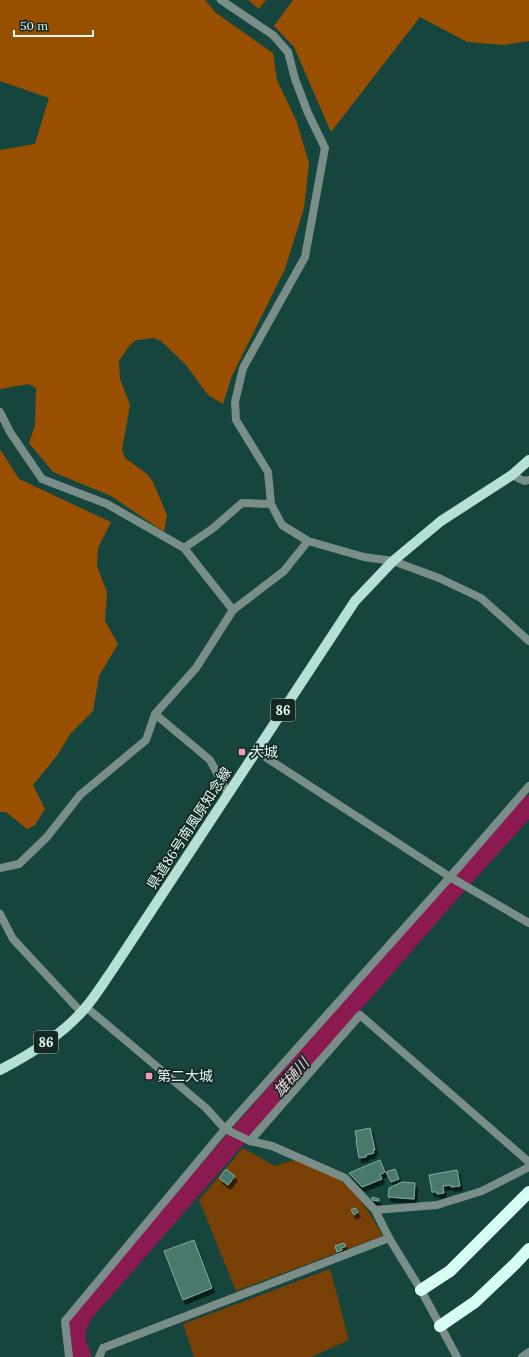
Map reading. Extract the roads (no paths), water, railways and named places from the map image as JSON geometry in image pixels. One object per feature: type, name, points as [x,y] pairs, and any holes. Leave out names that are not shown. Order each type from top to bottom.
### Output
[{"type":"highway","points":[[420,1290],[450,1271],[529,1192]]},
{"type":"highway","points":[[440,1326],[475,1302],[529,1249]]},
{"type":"main road","name":"県道86号南風原知念線","points":[[0,1070],[29,1055],[84,1010],[113,969],[355,601],[393,561],[441,521],[512,475],[529,460]]},
{"type":"street","points":[[221,0],[273,35],[288,52],[295,79],[308,113],[325,148],[304,258],[242,368],[235,402],[236,420],[268,472],[271,504],[282,526],[308,541],[364,557],[393,561],[439,578],[481,598],[529,641]]},
{"type":"street","points":[[0,412],[10,432],[42,479],[107,504],[184,548],[233,610]]},
{"type":"street","points":[[512,475],[524,481],[529,480]]},
{"type":"street","points":[[184,548],[212,529],[242,503],[271,504]]},
{"type":"street","points":[[0,868],[20,864],[47,837],[80,795],[146,740],[155,714],[196,668],[233,610],[284,571],[308,541]]},
{"type":"street","points":[[155,714],[210,760],[228,794]]},
{"type":"street","points":[[256,751],[464,885],[529,923]]},
{"type":"street","points":[[70,1357],[65,1322],[228,1130],[453,878],[529,786]]},
{"type":"street","points":[[0,914],[13,939],[84,1010],[206,1108],[228,1130],[248,1140],[272,1146],[345,1178],[375,1210],[389,1238],[457,1357]]},
{"type":"street","points":[[248,1140],[360,1015],[529,1162]]},
{"type":"street","points":[[375,1210],[437,1205],[482,1191],[529,1167]]},
{"type":"street","points":[[99,1357],[103,1348],[389,1238]]},
{"type":"street","points":[[522,1357],[529,1352]]},
{"type":"waterway","name":"雄樋川","points":[[82,1357],[77,1345],[76,1331],[83,1314],[449,894],[529,805]]},
{"type":"place","name":"大城","points":[[242,752]]},
{"type":"place","name":"第二大城","points":[[149,1076]]}]
